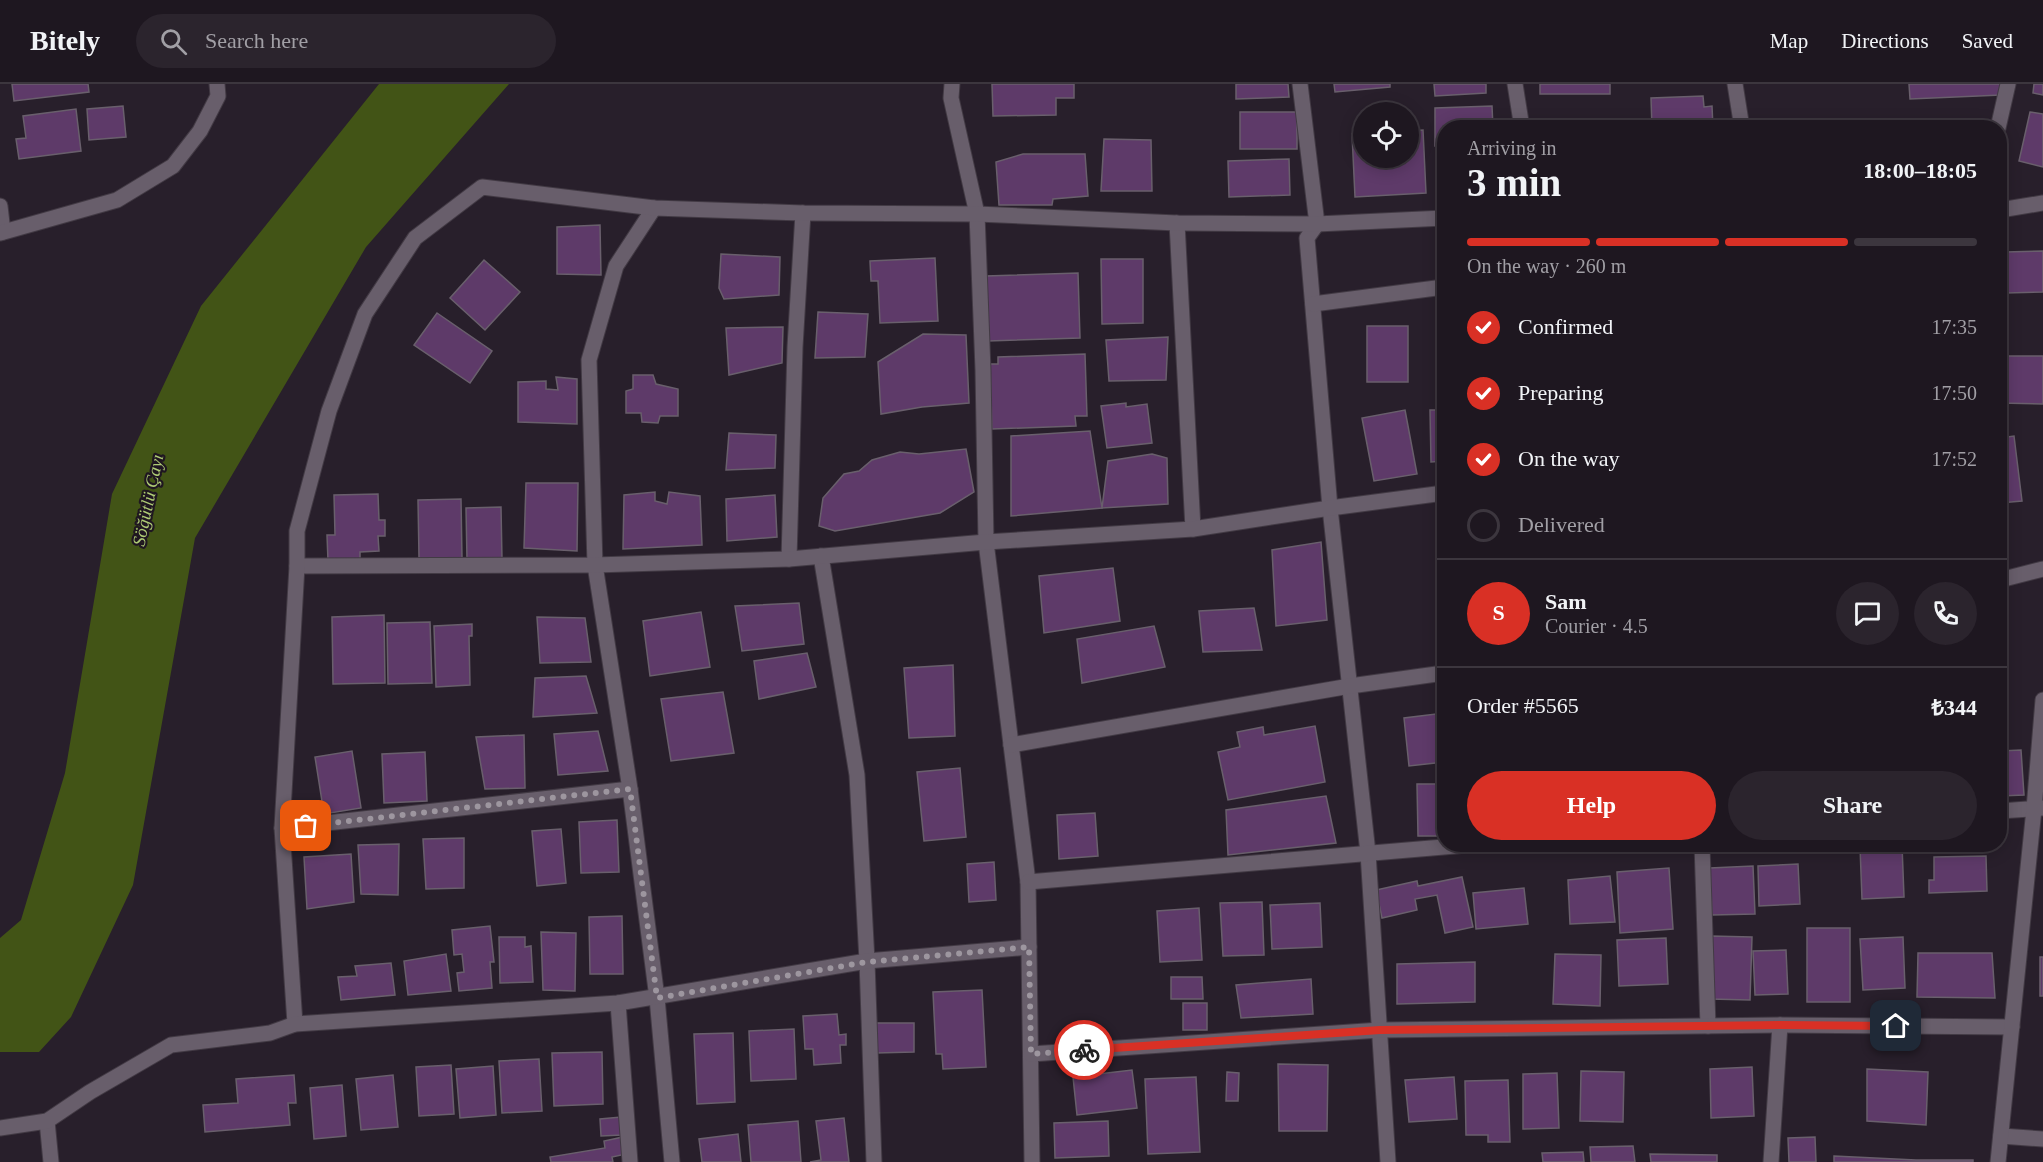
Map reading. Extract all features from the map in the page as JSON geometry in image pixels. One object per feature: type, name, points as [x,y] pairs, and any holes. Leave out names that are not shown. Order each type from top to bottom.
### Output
[{"type":"street","points":[[0,206],[1,232],[117,200],[173,166],[200,131],[218,96],[216,84]]},
{"type":"street","points":[[952,84],[951,98],[977,214],[986,542],[1028,882],[1032,1162]]},
{"type":"street","points":[[1300,84],[1317,224],[1307,238],[1330,508],[1368,853],[1388,1162]]},
{"type":"street","points":[[1515,84],[1521,120]]},
{"type":"street","points":[[1734,84],[1741,120]]},
{"type":"street","points":[[2000,120],[2008,84]]},
{"type":"street","points":[[295,1024],[282,828],[297,531],[329,411],[364,314],[415,238],[483,187],[654,208],[803,213],[977,214],[1177,223],[1317,224],[1437,218]]},
{"type":"street","points":[[2007,209],[2043,203]]},
{"type":"street","points":[[654,208],[616,266],[589,360],[595,565],[630,789],[657,998],[672,1162]]},
{"type":"street","points":[[789,559],[795,347],[803,213]]},
{"type":"street","points":[[1177,223],[1193,529]]},
{"type":"street","points":[[1313,304],[1437,288]]},
{"type":"street","points":[[297,566],[595,565],[789,559],[986,542],[1193,529],[1437,494]]},
{"type":"street","points":[[821,556],[857,775],[874,1162]]},
{"type":"street","points":[[2007,578],[2043,569]]},
{"type":"street","points":[[1011,745],[1350,686],[1437,674]]},
{"type":"street","points":[[1998,1162],[2039,809],[2043,700]]},
{"type":"street","points":[[282,828],[630,789]]},
{"type":"street","points":[[2007,811],[2039,809]]},
{"type":"street","points":[[1028,882],[1437,847]]},
{"type":"street","points":[[1702,852],[1708,1026]]},
{"type":"street","points":[[0,1128],[47,1121],[90,1092],[171,1045],[270,1033],[295,1024],[618,1003],[867,962],[1029,947]]},
{"type":"street","points":[[618,1003],[630,1162]]},
{"type":"street","points":[[1031,1054],[1380,1030],[1780,1025],[2012,1027]]},
{"type":"street","points":[[1771,1162],[1780,1025]]},
{"type":"street","points":[[47,1121],[51,1162]]},
{"type":"street","points":[[2001,1136],[2043,1139]]},
{"type":"water","name":"Söğütlü Çayı","points":[[379,84],[509,84],[366,247],[195,538],[133,885],[71,1017],[39,1052],[0,1052],[0,938],[21,920],[65,773],[112,494],[201,306]]},
{"type":"building","points":[[12,84],[88,84],[89,92],[14,101]]},
{"type":"building","points":[[992,84],[1074,84],[1074,98],[1056,98],[1056,115],[993,116]]},
{"type":"building","points":[[1236,84],[1288,84],[1289,97],[1236,99]]},
{"type":"building","points":[[1334,84],[1390,84],[1390,87],[1335,92]]},
{"type":"building","points":[[1434,84],[1486,84],[1486,93],[1435,96]]},
{"type":"building","points":[[1540,84],[1610,84],[1610,94],[1540,94]]},
{"type":"building","points":[[1909,84],[2001,84],[2001,95],[1910,99]]},
{"type":"building","points":[[2034,84],[2043,84],[2043,95],[2033,93]]},
{"type":"building","points":[[1703,96],[1704,107],[1712,106],[1713,120],[1652,120],[1651,98]]},
{"type":"building","points":[[123,106],[126,137],[89,140],[87,109]]},
{"type":"building","points":[[1492,106],[1493,120],[1437,120],[1437,146],[1435,146],[1435,108]]},
{"type":"building","points":[[76,109],[81,151],[19,159],[16,139],[26,138],[23,116]]},
{"type":"building","points":[[1240,112],[1297,112],[1297,149],[1240,149]]},
{"type":"building","points":[[2030,112],[2043,114],[2043,167],[2019,161]]},
{"type":"building","points":[[1419,130],[1423,130],[1426,193],[1355,197],[1354,168],[1419,168]]},
{"type":"building","points":[[1104,139],[1151,140],[1152,191],[1101,191]]},
{"type":"building","points":[[1023,154],[1085,154],[1088,196],[1053,199],[1052,205],[999,205],[996,162]]},
{"type":"building","points":[[1289,159],[1290,195],[1229,197],[1228,161]]},
{"type":"building","points":[[600,225],[601,275],[557,274],[557,227]]},
{"type":"building","points":[[2043,251],[2043,292],[2007,293],[2007,252]]},
{"type":"building","points":[[721,254],[780,257],[779,295],[724,299],[719,288]]},
{"type":"building","points":[[935,258],[938,321],[880,323],[878,281],[871,281],[870,261]]},
{"type":"building","points":[[1101,259],[1143,259],[1143,323],[1102,324]]},
{"type":"building","points":[[484,260],[520,292],[485,330],[450,298]]},
{"type":"building","points":[[1078,273],[1080,338],[988,341],[986,276]]},
{"type":"building","points":[[818,312],[868,314],[865,357],[815,358]]},
{"type":"building","points":[[437,313],[492,351],[470,383],[414,345]]},
{"type":"building","points":[[1367,326],[1408,326],[1408,382],[1367,382]]},
{"type":"building","points":[[783,327],[782,363],[729,375],[726,328]]},
{"type":"building","points":[[923,334],[966,335],[969,403],[922,407],[881,414],[878,362]]},
{"type":"building","points":[[1168,337],[1166,380],[1109,381],[1106,340]]},
{"type":"building","points":[[1085,354],[1087,416],[1075,416],[1076,426],[992,429],[990,364],[998,364],[998,357]]},
{"type":"building","points":[[2007,356],[2043,356],[2043,404],[2007,403]]},
{"type":"building","points":[[633,375],[653,375],[656,384],[678,389],[678,416],[660,416],[658,423],[642,422],[641,413],[626,413],[626,391],[633,389]]},
{"type":"building","points":[[556,377],[577,379],[577,424],[518,422],[518,382],[546,381],[546,389],[558,390]]},
{"type":"building","points":[[1126,403],[1126,407],[1147,404],[1152,443],[1107,448],[1101,406]]},
{"type":"building","points":[[1405,410],[1417,474],[1374,481],[1362,418]]},
{"type":"building","points":[[1430,410],[1437,410],[1437,462],[1431,462]]},
{"type":"building","points":[[1090,431],[1102,508],[1011,516],[1011,436]]},
{"type":"building","points":[[729,433],[776,435],[775,468],[726,470]]},
{"type":"building","points":[[2014,436],[2022,501],[2007,502],[2007,437]]},
{"type":"building","points":[[966,449],[974,492],[940,513],[835,531],[819,526],[823,498],[844,474],[859,471],[872,460],[900,452],[919,454]]},
{"type":"building","points":[[1152,454],[1167,458],[1168,504],[1102,508],[1108,461]]},
{"type":"building","points":[[526,483],[578,483],[577,551],[524,548]]},
{"type":"building","points":[[655,492],[655,501],[667,504],[669,492],[700,496],[702,545],[623,549],[624,495]]},
{"type":"building","points":[[378,494],[379,520],[385,520],[385,536],[378,536],[379,551],[360,552],[360,560],[328,561],[327,535],[335,535],[334,495]]},
{"type":"building","points":[[775,495],[777,537],[727,541],[726,499]]},
{"type":"building","points":[[461,499],[462,558],[419,558],[418,500]]},
{"type":"building","points":[[501,507],[502,559],[467,560],[466,508]]},
{"type":"building","points":[[1321,542],[1327,620],[1276,626],[1272,550]]},
{"type":"building","points":[[1113,568],[1120,621],[1044,633],[1039,576]]},
{"type":"building","points":[[799,603],[804,644],[742,651],[735,606]]},
{"type":"building","points":[[1254,608],[1262,650],[1203,652],[1199,611]]},
{"type":"building","points":[[701,612],[710,667],[650,676],[643,621]]},
{"type":"building","points":[[384,615],[385,683],[333,684],[332,617]]},
{"type":"building","points":[[537,617],[585,618],[591,662],[540,663]]},
{"type":"building","points":[[430,622],[432,683],[388,684],[387,623]]},
{"type":"building","points":[[472,624],[472,636],[469,636],[470,685],[436,687],[434,626]]},
{"type":"building","points":[[1154,626],[1165,667],[1082,683],[1077,639]]},
{"type":"building","points":[[807,653],[816,687],[759,699],[754,661]]},
{"type":"building","points":[[953,665],[955,736],[909,738],[904,668]]},
{"type":"building","points":[[586,676],[597,713],[533,717],[535,678]]},
{"type":"building","points":[[723,692],[734,753],[671,761],[661,699]]},
{"type":"building","points":[[1437,714],[1437,763],[1409,766],[1404,718]]},
{"type":"building","points":[[1315,726],[1325,782],[1228,800],[1218,752],[1240,747],[1237,732],[1263,727],[1264,735]]},
{"type":"building","points":[[598,731],[608,771],[558,775],[554,734]]},
{"type":"building","points":[[524,735],[525,788],[485,789],[476,737]]},
{"type":"building","points":[[2021,750],[2024,795],[2007,796],[2007,751]]},
{"type":"building","points":[[352,751],[361,808],[324,814],[315,757]]},
{"type":"building","points":[[425,752],[427,801],[384,803],[382,754]]},
{"type":"building","points":[[960,768],[966,837],[924,841],[917,772]]},
{"type":"building","points":[[1417,784],[1437,784],[1437,836],[1418,836]]},
{"type":"building","points":[[1326,796],[1336,843],[1228,855],[1226,810]]},
{"type":"building","points":[[1095,813],[1098,856],[1059,859],[1057,815]]},
{"type":"building","points":[[617,820],[619,872],[581,873],[579,822]]},
{"type":"building","points":[[561,829],[566,883],[537,886],[532,831]]},
{"type":"building","points":[[464,838],[464,888],[426,889],[423,839]]},
{"type":"building","points":[[399,844],[398,895],[361,894],[358,845]]},
{"type":"building","points":[[1860,852],[1902,852],[1904,897],[1862,899]]},
{"type":"building","points":[[351,854],[354,902],[307,909],[304,857]]},
{"type":"building","points":[[1986,856],[1987,891],[1929,893],[1929,880],[1934,880],[1934,857]]},
{"type":"building","points":[[994,862],[996,900],[969,902],[967,864]]},
{"type":"building","points":[[1798,864],[1800,904],[1759,906],[1758,866]]},
{"type":"building","points":[[1753,866],[1755,914],[1712,915],[1710,868]]},
{"type":"building","points":[[1669,868],[1673,929],[1620,933],[1617,872]]},
{"type":"building","points":[[1610,876],[1615,922],[1570,924],[1568,880]]},
{"type":"building","points":[[1462,877],[1473,927],[1445,933],[1437,895],[1415,899],[1417,910],[1382,918],[1376,890],[1417,881],[1418,886]]},
{"type":"building","points":[[1524,888],[1528,924],[1476,929],[1473,893]]},
{"type":"building","points":[[1262,902],[1264,955],[1223,956],[1220,903]]},
{"type":"building","points":[[1320,903],[1322,947],[1272,949],[1270,905]]},
{"type":"building","points":[[1199,908],[1202,960],[1160,962],[1157,911]]},
{"type":"building","points":[[622,916],[623,974],[590,974],[589,917]]},
{"type":"building","points":[[490,926],[494,962],[490,962],[492,988],[459,991],[457,973],[464,972],[462,954],[454,955],[452,930]]},
{"type":"building","points":[[1807,928],[1850,928],[1850,1002],[1807,1002]]},
{"type":"building","points":[[541,932],[576,933],[575,991],[543,990]]},
{"type":"building","points":[[1711,936],[1752,937],[1750,1000],[1710,999]]},
{"type":"building","points":[[499,937],[525,937],[525,947],[531,946],[533,982],[500,983]]},
{"type":"building","points":[[1903,937],[1905,988],[1863,990],[1860,939]]},
{"type":"building","points":[[1666,938],[1668,984],[1619,986],[1617,940]]},
{"type":"building","points":[[1786,950],[1788,994],[1755,995],[1753,951]]},
{"type":"building","points":[[1918,953],[1992,953],[1995,998],[1917,997]]},
{"type":"building","points":[[446,954],[451,991],[408,995],[404,961]]},
{"type":"building","points":[[1555,954],[1601,955],[1600,1006],[1553,1004]]},
{"type":"building","points":[[2040,957],[2043,957],[2043,996],[2040,996]]},
{"type":"building","points":[[1475,962],[1475,1002],[1397,1004],[1397,964]]},
{"type":"building","points":[[391,963],[395,995],[341,1000],[338,977],[357,976],[355,966]]},
{"type":"building","points":[[1171,977],[1202,977],[1203,999],[1171,999]]},
{"type":"building","points":[[1311,979],[1313,1014],[1241,1018],[1236,985]]},
{"type":"building","points":[[982,990],[986,1067],[943,1069],[942,1054],[936,1054],[933,992]]},
{"type":"building","points":[[1183,1003],[1207,1003],[1207,1030],[1183,1030]]},
{"type":"building","points":[[837,1014],[839,1035],[846,1034],[846,1045],[840,1045],[841,1063],[814,1065],[813,1049],[805,1049],[803,1016]]},
{"type":"building","points":[[876,1023],[914,1023],[914,1052],[876,1053]]},
{"type":"building","points":[[794,1029],[796,1079],[751,1081],[749,1031]]},
{"type":"building","points":[[733,1033],[735,1102],[697,1104],[694,1034]]},
{"type":"building","points":[[602,1052],[603,1104],[554,1106],[552,1053]]},
{"type":"building","points":[[539,1059],[542,1111],[502,1113],[499,1061]]},
{"type":"building","points":[[1278,1064],[1328,1065],[1327,1131],[1279,1131]]},
{"type":"building","points":[[451,1065],[454,1114],[419,1116],[416,1067]]},
{"type":"building","points":[[493,1066],[496,1115],[460,1118],[456,1069]]},
{"type":"building","points":[[1752,1067],[1754,1116],[1711,1118],[1710,1069]]},
{"type":"building","points":[[1867,1069],[1928,1072],[1926,1125],[1867,1121]]},
{"type":"building","points":[[1132,1070],[1137,1108],[1077,1115],[1073,1077]]},
{"type":"building","points":[[1581,1071],[1624,1072],[1623,1122],[1580,1121]]},
{"type":"building","points":[[1227,1072],[1239,1073],[1238,1101],[1226,1101]]},
{"type":"building","points":[[1557,1073],[1559,1128],[1523,1129],[1523,1074]]},
{"type":"building","points":[[294,1075],[296,1103],[288,1103],[290,1125],[205,1132],[203,1105],[238,1103],[236,1079]]},
{"type":"building","points":[[393,1075],[398,1127],[361,1130],[356,1079]]},
{"type":"building","points":[[1196,1077],[1200,1152],[1148,1154],[1145,1079]]},
{"type":"building","points":[[1454,1077],[1457,1119],[1409,1122],[1405,1080]]},
{"type":"building","points":[[1508,1080],[1510,1142],[1488,1142],[1488,1135],[1466,1135],[1465,1081]]},
{"type":"building","points":[[342,1085],[346,1136],[314,1139],[310,1088]]},
{"type":"building","points":[[621,1117],[622,1135],[601,1136],[600,1119]]},
{"type":"building","points":[[844,1118],[849,1162],[810,1162],[821,1160],[816,1121]]},
{"type":"building","points":[[798,1121],[801,1162],[751,1162],[748,1125]]},
{"type":"building","points":[[1108,1121],[1109,1156],[1055,1158],[1054,1123]]},
{"type":"building","points":[[738,1134],[741,1162],[702,1162],[699,1139]]},
{"type":"building","points":[[623,1137],[626,1154],[612,1157],[613,1162],[551,1162],[550,1157],[605,1148],[604,1141]]},
{"type":"building","points":[[1815,1137],[1816,1162],[1789,1162],[1788,1138]]},
{"type":"building","points":[[1633,1146],[1635,1162],[1591,1162],[1590,1147]]},
{"type":"building","points":[[1583,1152],[1584,1162],[1543,1162],[1542,1153]]},
{"type":"building","points":[[1650,1154],[1717,1155],[1717,1162],[1651,1162]]},
{"type":"building","points":[[1834,1156],[1973,1160],[1973,1162],[1834,1162]]},
{"type":"way so far","points":[[306,826],[630,789],[657,998],[867,962],[1029,947],[1031,1054],[1084,1050]]},
{"type":"route","points":[[1084,1050],[1380,1030],[1780,1025],[1896,1026]]}]
